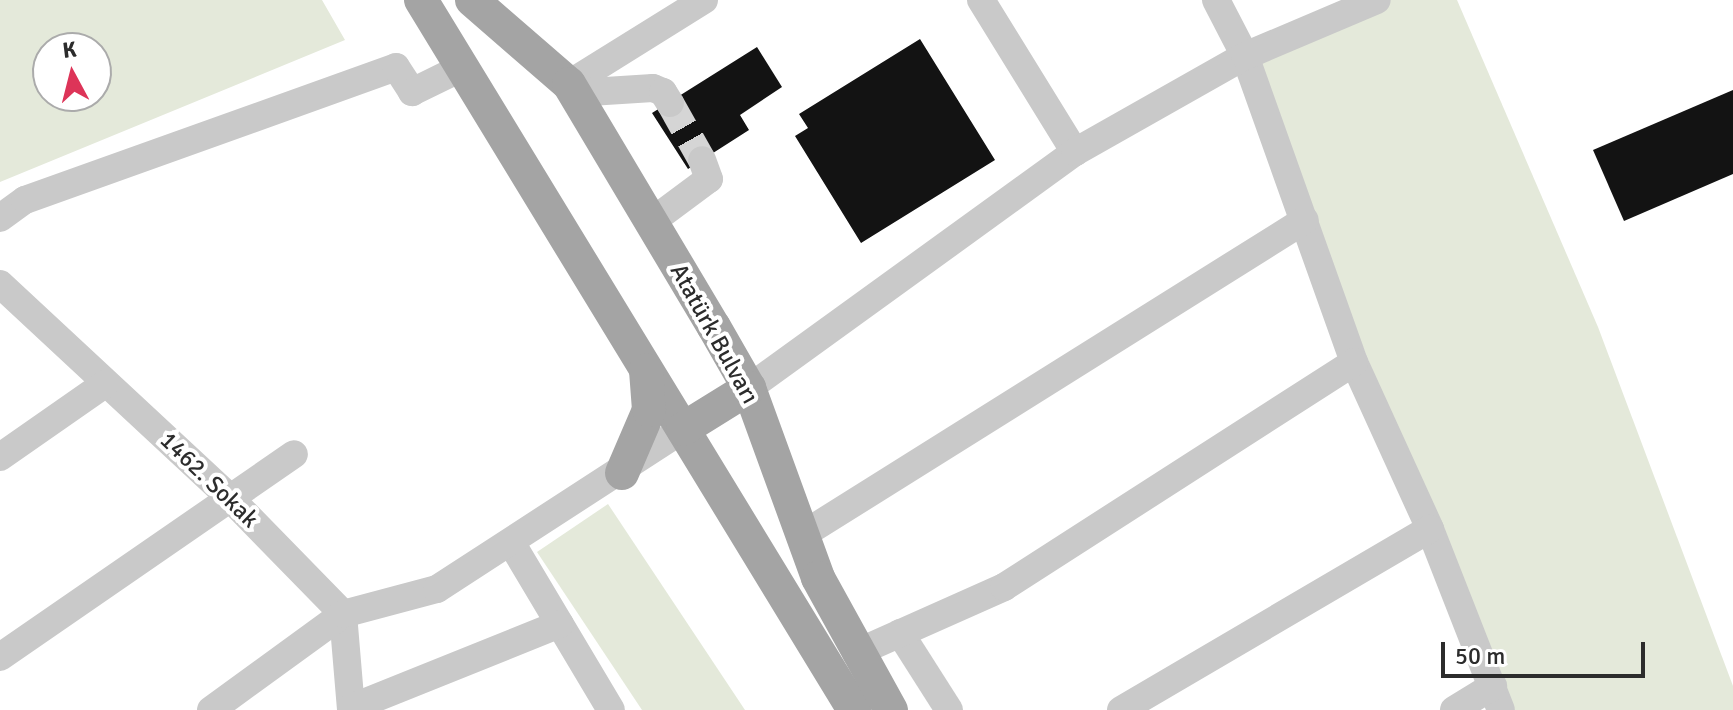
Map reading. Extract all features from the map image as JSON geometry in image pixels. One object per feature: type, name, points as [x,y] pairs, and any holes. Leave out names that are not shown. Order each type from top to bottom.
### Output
[{"type":"main road","points":[[421,0],[459,69],[646,366],[854,710]]},
{"type":"main road","name":"Atatürk Bulvarı","points":[[482,5],[572,89],[749,388],[818,578],[856,653],[891,710]]},
{"type":"main road","points":[[622,473],[649,410],[646,366]]},
{"type":"main road","points":[[683,429],[749,388]]},
{"type":"street","points":[[572,89],[704,0]]},
{"type":"street","points":[[981,0],[1075,152]]},
{"type":"street","points":[[1216,0],[1245,56],[1354,362],[1430,529],[1497,698],[1454,710]]},
{"type":"street","points":[[749,388],[1075,152],[1245,56],[1377,0]]},
{"type":"street","points":[[0,218],[25,200],[396,67],[412,92],[459,69]]},
{"type":"street","points":[[572,89],[653,88],[670,103]]},
{"type":"street","points":[[651,222],[709,179],[702,160]]},
{"type":"street","points":[[804,534],[1305,220]]},
{"type":"street","name":"1462. Sokak","points":[[0,284],[228,496],[343,614]]},
{"type":"street","points":[[856,653],[1004,587],[1354,362]]},
{"type":"street","points":[[0,457],[106,383]]},
{"type":"street","points":[[211,710],[343,614],[437,589],[622,473],[683,429]]},
{"type":"street","points":[[0,657],[228,496],[294,454]]},
{"type":"street","points":[[1121,710],[1430,529]]},
{"type":"street","points":[[512,544],[611,710]]},
{"type":"street","points":[[343,614],[351,709],[560,624]]},
{"type":"street","points":[[900,633],[949,710]]},
{"type":"shaded area","points":[[0,0],[322,0],[345,40],[0,182]]},
{"type":"shaded area","points":[[1378,0],[1457,0],[1598,327],[1733,686],[1733,710],[1510,710],[1245,56]]},
{"type":"shaded area","points":[[608,504],[745,710],[642,710],[537,552]]},
{"type":"building","points":[[920,39],[995,160],[861,243],[795,136],[808,128],[799,114]]},
{"type":"building","points":[[757,47],[782,87],[740,115],[749,130],[688,169],[652,113]]},
{"type":"building","points":[[1733,90],[1733,174],[1624,221],[1593,150]]},
{"type":"tunnel","points":[[670,103],[702,160]]}]
